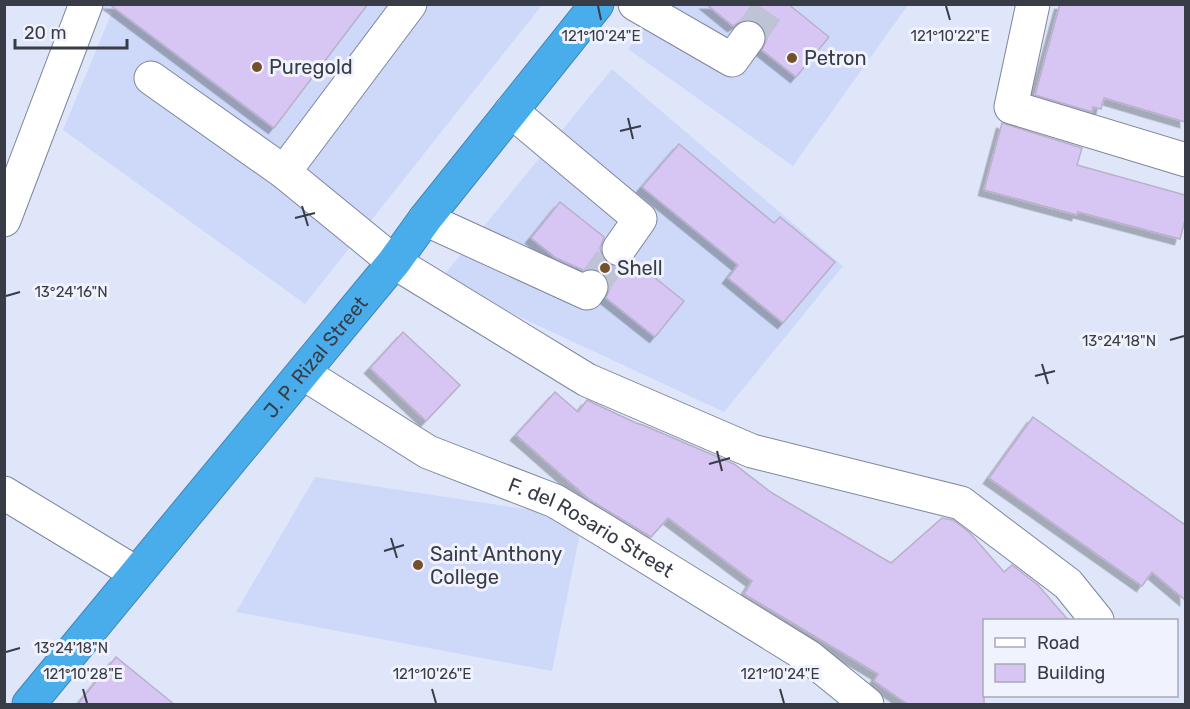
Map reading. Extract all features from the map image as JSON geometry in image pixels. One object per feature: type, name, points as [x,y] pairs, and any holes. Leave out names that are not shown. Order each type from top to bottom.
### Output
[{"type":"highway","name":"J. P. Rizal Street","points":[[29,705],[394,262],[425,219],[597,4]]},
{"type":"street","points":[[4,220],[86,4]]},
{"type":"street","points":[[284,172],[410,4]]},
{"type":"street","points":[[635,4],[732,60],[748,38]]},
{"type":"street","points":[[1033,4],[1011,107],[1185,160]]},
{"type":"street","points":[[151,78],[284,172],[394,262],[587,380],[752,451],[961,503],[1068,584],[1095,619]]},
{"type":"street","points":[[511,111],[640,219],[619,249]]},
{"type":"street","points":[[425,219],[587,293],[591,287]]},
{"type":"street","name":"F. del Rosario Street","points":[[303,373],[428,452],[555,501],[809,657],[867,705]]},
{"type":"street","points":[[4,493],[136,573]]},
{"type":"shaded area","points":[[89,5],[542,5],[305,304],[63,130],[112,12]]},
{"type":"shaded area","points":[[660,5],[908,5],[793,166],[628,49]]},
{"type":"shaded area","points":[[612,69],[843,266],[724,412],[440,280]]},
{"type":"shaded area","name":"Saint Anthony College","points":[[315,477],[583,518],[552,671],[236,612]]},
{"type":"building","name":"Puregold","points":[[109,4],[368,4],[274,128]]},
{"type":"building","name":"Petron","points":[[706,4],[788,4],[829,37],[796,77],[762,50],[767,39],[759,23],[749,19],[733,26]]},
{"type":"building","points":[[1060,4],[1185,4],[1185,122],[1104,98],[1101,109],[1093,107],[1092,112],[1035,95]]},
{"type":"building","points":[[1002,123],[1082,148],[1077,165],[1185,195],[1185,220],[1180,239],[984,190]]},
{"type":"building","points":[[679,144],[774,223],[780,217],[835,262],[783,323],[728,278],[738,265],[642,187]]},
{"type":"building","name":"Shell","points":[[560,202],[604,237],[600,248],[608,264],[618,268],[634,261],[684,301],[655,337],[606,298],[610,288],[602,272],[593,268],[583,270],[556,258],[531,238]]},
{"type":"building","points":[[403,332],[460,385],[426,421],[370,368]]},
{"type":"building","points":[[555,392],[578,412],[587,400],[734,464],[772,493],[891,563],[942,518],[953,520],[970,533],[1004,572],[1012,565],[1038,585],[1067,619],[983,619],[984,705],[909,705],[874,681],[878,674],[744,594],[752,581],[668,518],[651,537],[590,500],[516,435]]},
{"type":"building","points":[[1033,417],[1185,525],[1185,600],[1152,572],[1142,586],[989,478]]},
{"type":"building","points":[[116,657],[175,705],[77,705]]},
{"type":"tunnel","points":[[748,38],[771,4]]},
{"type":"tunnel","points":[[591,287],[619,249]]},
{"type":"place","name":"Petron","points":[[792,58]]},
{"type":"place","name":"Puregold","points":[[257,67]]},
{"type":"place","name":"Shell","points":[[605,268]]},
{"type":"place","name":"Saint Anthony College","points":[[418,565]]}]
